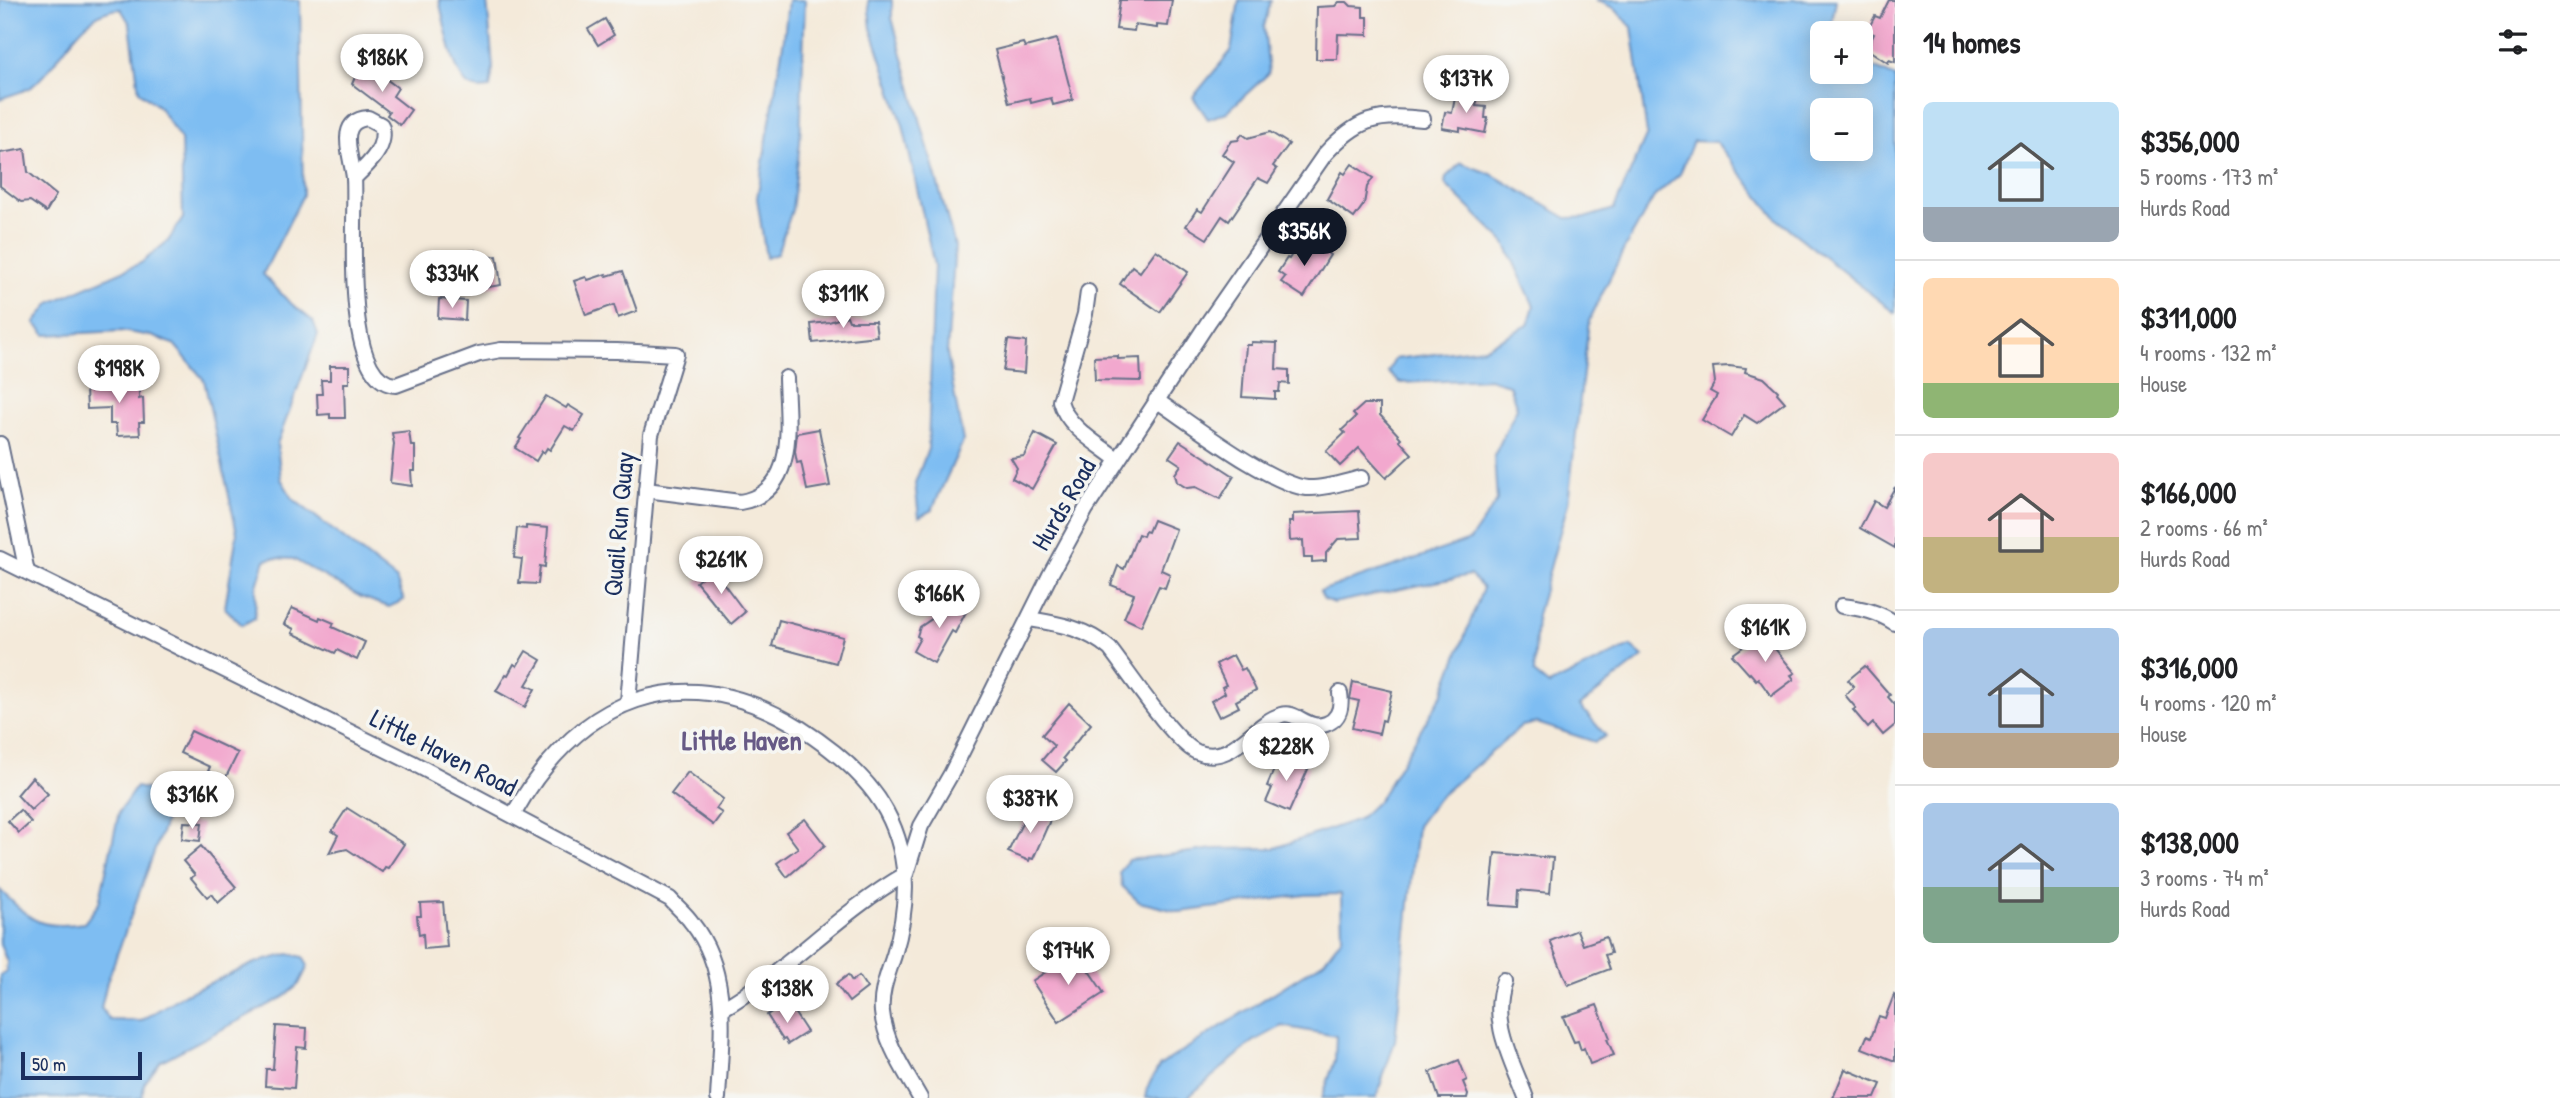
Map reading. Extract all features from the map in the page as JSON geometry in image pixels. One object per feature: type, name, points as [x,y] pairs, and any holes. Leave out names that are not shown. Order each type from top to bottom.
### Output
[{"type":"street","name":"Hurds Road","points":[[906,874],[921,826],[951,774],[1086,509],[1156,400],[1317,165],[1340,137],[1376,118],[1394,115],[1423,119]]},
{"type":"street","name":"Quail Run Quay","points":[[354,178],[353,263],[358,319],[370,365],[378,379],[386,384],[396,385],[479,354],[501,350],[676,354],[651,435],[628,702]]},
{"type":"street","points":[[1088,292],[1085,314],[1060,401],[1069,420],[1117,459]]},
{"type":"street","points":[[646,491],[740,502],[765,494],[773,486],[786,452],[786,378]]},
{"type":"street","points":[[1156,400],[1257,467],[1288,483],[1315,488],[1361,478]]},
{"type":"street","points":[[0,444],[27,572]]},
{"type":"street","name":"Little Haven Road","points":[[0,559],[411,762],[670,899],[692,923],[705,943],[720,988],[722,1009],[718,1098]]},
{"type":"street","points":[[1842,607],[1864,608],[1882,614],[1895,623]]},
{"type":"street","points":[[1029,619],[1067,625],[1100,640],[1110,649],[1181,742],[1200,753],[1221,754],[1235,748],[1251,732],[1283,714],[1290,714],[1315,726],[1325,725],[1334,720],[1339,712],[1342,703],[1340,693]]},
{"type":"street","points":[[513,815],[541,771],[563,748],[590,723],[628,702],[667,693],[709,693],[759,707],[811,735],[845,761],[870,788],[885,808],[902,850],[906,874],[903,917],[883,991],[882,1011],[890,1045],[917,1093]]},
{"type":"street","points":[[722,1009],[761,983],[864,900],[906,874]]},
{"type":"street","points":[[1504,981],[1497,1009],[1499,1025],[1526,1098]]},
{"type":"water","points":[[0,0],[300,0],[303,195],[263,274],[288,301],[313,321],[318,334],[277,444],[281,479],[293,499],[396,579],[404,600],[389,607],[361,597],[293,559],[273,558],[265,560],[256,589],[255,618],[242,625],[225,608],[237,533],[204,380],[174,344],[151,336],[121,331],[46,335],[35,323],[50,303],[141,263],[168,241],[183,218],[181,140],[159,107],[139,91],[130,24],[121,9],[107,11],[94,18],[82,28],[42,78],[31,87],[0,99]]},
{"type":"water","points":[[439,0],[487,0],[493,68],[490,88],[473,88],[463,79],[450,46]]},
{"type":"water","points":[[788,0],[805,0],[800,143],[792,210],[777,254],[766,258],[757,198]]},
{"type":"water","points":[[868,0],[892,0],[892,18],[955,246],[947,353],[963,441],[932,510],[919,517],[915,483],[928,449],[934,265],[903,125],[871,28]]},
{"type":"water","points":[[1239,0],[1271,0],[1264,27],[1269,73],[1227,112],[1208,119],[1193,97],[1231,51]]},
{"type":"water","points":[[1596,0],[1836,0],[1832,21],[1810,21],[1810,84],[1873,84],[1873,67],[1895,77],[1895,313],[1778,220],[1716,142],[1693,141],[1680,174],[1654,197],[1624,249],[1589,321],[1568,503],[1537,615],[1534,673],[1549,685],[1630,646],[1643,657],[1580,706],[1606,736],[1595,742],[1537,723],[1522,726],[1438,798],[1417,826],[1395,1041],[1376,1098],[1322,1098],[1335,1060],[1336,1036],[1282,1026],[1254,1041],[1187,1098],[1145,1098],[1147,1088],[1159,1066],[1324,961],[1342,937],[1341,894],[1305,895],[1180,912],[1139,902],[1122,886],[1120,872],[1128,860],[1214,849],[1275,848],[1359,819],[1379,800],[1443,693],[1483,588],[1470,575],[1333,603],[1324,599],[1320,591],[1470,540],[1497,501],[1494,456],[1517,408],[1509,385],[1489,379],[1400,383],[1388,372],[1395,359],[1484,348],[1528,325],[1534,306],[1505,243],[1445,184],[1446,177],[1461,163],[1491,174],[1567,218],[1588,217],[1614,209],[1647,134],[1632,27],[1614,8]]},
{"type":"water","points":[[136,787],[149,790],[166,804],[165,822],[107,982],[101,1008],[110,1020],[141,1021],[181,996],[255,963],[289,954],[303,957],[308,966],[299,984],[284,997],[161,1061],[144,1084],[142,1098],[0,1098],[0,975],[6,972],[7,962],[0,944],[0,890],[20,909],[45,924],[84,923],[99,903],[119,812]]},
{"type":"building","points":[[1120,0],[1172,0],[1168,26],[1157,25],[1157,28],[1135,25],[1134,31],[1116,29]]},
{"type":"building","points":[[1889,0],[1895,0],[1895,62],[1889,60],[1888,63],[1873,53],[1872,21],[1875,16],[1880,18]]},
{"type":"building","points":[[1339,2],[1363,7],[1363,17],[1368,17],[1368,35],[1338,34],[1337,59],[1316,59],[1317,7],[1335,6]]},
{"type":"building","points":[[605,19],[614,35],[598,45],[588,29]]},
{"type":"building","points":[[1057,39],[1073,100],[1053,105],[1051,98],[1031,103],[1030,98],[1009,103],[995,50],[1023,43],[1025,47]]},
{"type":"building","points":[[373,69],[398,88],[393,96],[411,110],[400,125],[387,115],[389,112],[352,84],[356,75],[368,75]]},
{"type":"building","points":[[1456,93],[1478,97],[1476,106],[1486,107],[1485,118],[1488,118],[1485,133],[1442,128],[1445,112],[1452,113]]},
{"type":"building","points":[[1270,132],[1289,144],[1273,166],[1277,169],[1268,183],[1258,178],[1229,221],[1222,216],[1207,239],[1186,226],[1197,209],[1202,212],[1234,162],[1222,154],[1231,141],[1238,140],[1242,134],[1248,138]]},
{"type":"building","points":[[25,149],[28,172],[56,195],[46,212],[30,201],[21,202],[0,186],[0,153]]},
{"type":"building","points":[[1352,164],[1373,178],[1367,187],[1364,204],[1354,218],[1327,199],[1342,172],[1345,174]]},
{"type":"building","points":[[1308,240],[1330,255],[1304,297],[1281,282],[1285,277],[1278,272],[1294,251],[1299,254]]},
{"type":"building","points":[[475,250],[476,258],[497,256],[501,285],[464,291],[460,252]]},
{"type":"building","points":[[1156,250],[1188,272],[1160,312],[1120,284],[1132,266],[1140,272]]},
{"type":"building","points":[[623,271],[637,311],[618,318],[614,305],[586,315],[574,281]]},
{"type":"building","points":[[439,299],[466,301],[465,320],[438,318]]},
{"type":"building","points":[[847,316],[849,321],[875,321],[877,336],[813,343],[811,324]]},
{"type":"building","points":[[1008,340],[1026,342],[1024,373],[1003,371]]},
{"type":"building","points":[[1251,342],[1277,343],[1276,369],[1289,370],[1289,384],[1280,383],[1275,399],[1242,397],[1246,345],[1251,345]]},
{"type":"building","points":[[1118,356],[1118,359],[1140,358],[1141,381],[1095,380],[1094,357]]},
{"type":"building","points":[[330,366],[349,366],[349,383],[344,383],[345,418],[330,418],[330,414],[318,415],[317,394],[322,394],[321,380],[330,380]]},
{"type":"building","points":[[1713,367],[1746,368],[1745,372],[1764,378],[1785,402],[1757,423],[1744,415],[1731,437],[1702,420],[1717,395],[1710,391],[1715,382]]},
{"type":"building","points":[[134,378],[139,399],[143,398],[144,422],[139,422],[140,435],[117,436],[116,424],[110,424],[110,408],[87,409],[86,389],[102,388],[102,380]]},
{"type":"building","points":[[546,396],[584,415],[574,431],[565,426],[550,450],[547,448],[544,453],[542,451],[536,461],[515,448]]},
{"type":"building","points":[[1364,404],[1380,404],[1380,415],[1412,454],[1386,478],[1359,448],[1340,466],[1326,451],[1345,433],[1342,430],[1356,417],[1353,414]]},
{"type":"building","points":[[819,429],[830,486],[807,490],[801,462],[797,463],[795,452],[797,433]]},
{"type":"building","points":[[409,431],[411,446],[415,446],[415,471],[411,471],[412,486],[390,483],[394,444],[392,433]]},
{"type":"building","points":[[1035,433],[1057,445],[1032,489],[1012,478],[1017,468],[1011,458],[1024,456]]},
{"type":"building","points":[[1180,441],[1234,476],[1220,499],[1196,487],[1187,488],[1177,482],[1175,474],[1181,465],[1169,457]]},
{"type":"building","points":[[1895,487],[1895,548],[1860,528],[1874,501],[1884,507]]},
{"type":"building","points":[[1359,511],[1361,538],[1338,539],[1326,553],[1326,561],[1312,562],[1312,558],[1304,558],[1303,540],[1290,541],[1289,522],[1293,522],[1293,514]]},
{"type":"building","points":[[1153,520],[1176,529],[1161,570],[1170,574],[1165,588],[1159,586],[1141,626],[1124,618],[1134,594],[1111,585],[1118,566],[1124,569],[1138,534],[1143,536],[1145,531],[1148,532]]},
{"type":"building","points":[[526,526],[548,528],[545,567],[540,566],[538,584],[519,583],[522,559],[514,558],[517,528],[526,529]]},
{"type":"building","points":[[712,568],[745,612],[731,624],[696,582]]},
{"type":"building","points":[[944,598],[967,610],[934,663],[913,651],[920,638],[917,636],[920,627],[933,618]]},
{"type":"building","points":[[292,608],[319,620],[320,617],[334,623],[332,627],[365,642],[357,660],[292,633],[294,629],[284,624]]},
{"type":"building","points":[[779,620],[843,637],[836,663],[772,646]]},
{"type":"building","points":[[1762,633],[1795,673],[1791,675],[1794,679],[1771,696],[1758,678],[1756,680],[1749,674],[1732,655]]},
{"type":"building","points":[[526,651],[541,660],[526,685],[535,689],[525,707],[496,691],[506,674],[508,675],[514,664],[517,666]]},
{"type":"building","points":[[1233,655],[1241,670],[1245,668],[1256,690],[1236,701],[1239,707],[1219,717],[1211,701],[1225,693],[1222,687],[1226,685],[1216,664]]},
{"type":"building","points":[[1865,666],[1890,695],[1888,697],[1895,705],[1895,725],[1883,735],[1873,723],[1868,728],[1845,695],[1854,687],[1848,680]]},
{"type":"building","points":[[1353,682],[1392,691],[1379,734],[1352,728],[1359,701],[1350,699]]},
{"type":"building","points":[[1069,703],[1091,724],[1063,758],[1066,761],[1056,772],[1042,760],[1054,746],[1042,735]]},
{"type":"building","points":[[191,731],[238,753],[225,779],[208,771],[210,767],[180,753]]},
{"type":"building","points":[[1284,756],[1309,767],[1289,812],[1266,802],[1272,788],[1267,786],[1275,767],[1278,768]]},
{"type":"building","points":[[688,772],[723,799],[716,809],[722,813],[713,825],[671,794]]},
{"type":"building","points":[[32,777],[48,794],[31,810],[17,795]]},
{"type":"building","points":[[347,808],[404,844],[388,868],[385,867],[382,872],[347,849],[329,853],[338,835],[332,831]]},
{"type":"building","points":[[1029,809],[1051,818],[1033,859],[1030,858],[1029,861],[1008,852]]},
{"type":"building","points":[[20,810],[31,822],[19,833],[8,821]]},
{"type":"building","points":[[805,819],[825,845],[787,877],[777,863],[798,848],[786,832]]},
{"type":"building","points":[[184,822],[202,823],[200,841],[182,839]]},
{"type":"building","points":[[201,846],[236,887],[218,903],[211,894],[207,897],[191,878],[195,875],[183,861]]},
{"type":"building","points":[[1495,853],[1553,858],[1550,893],[1519,890],[1518,907],[1490,905]]},
{"type":"building","points":[[443,902],[447,947],[424,949],[423,934],[419,935],[417,916],[421,916],[420,903]]},
{"type":"building","points":[[1577,930],[1583,945],[1606,937],[1611,953],[1605,955],[1610,969],[1568,985],[1550,941]]},
{"type":"building","points":[[1076,952],[1104,993],[1059,1022],[1032,981]]},
{"type":"building","points":[[848,975],[852,981],[859,976],[867,988],[849,1002],[836,984]]},
{"type":"building","points":[[1894,995],[1895,1061],[1862,1048],[1867,1036],[1871,1038],[1879,1016],[1885,1018]]},
{"type":"building","points":[[1597,1005],[1614,1055],[1590,1064],[1584,1048],[1581,1050],[1578,1041],[1574,1042],[1563,1017]]},
{"type":"building","points":[[781,1006],[785,1013],[792,1009],[807,1032],[788,1044],[767,1015]]},
{"type":"building","points":[[276,1026],[307,1028],[306,1048],[297,1047],[294,1088],[265,1086],[266,1069],[273,1069]]},
{"type":"building","points":[[1459,1060],[1467,1080],[1463,1082],[1467,1098],[1439,1098],[1430,1072]]},
{"type":"building","points":[[1845,1069],[1881,1084],[1875,1098],[1833,1098]]},
{"type":"district","name":"Little Haven","points":[[742,740]]}]
